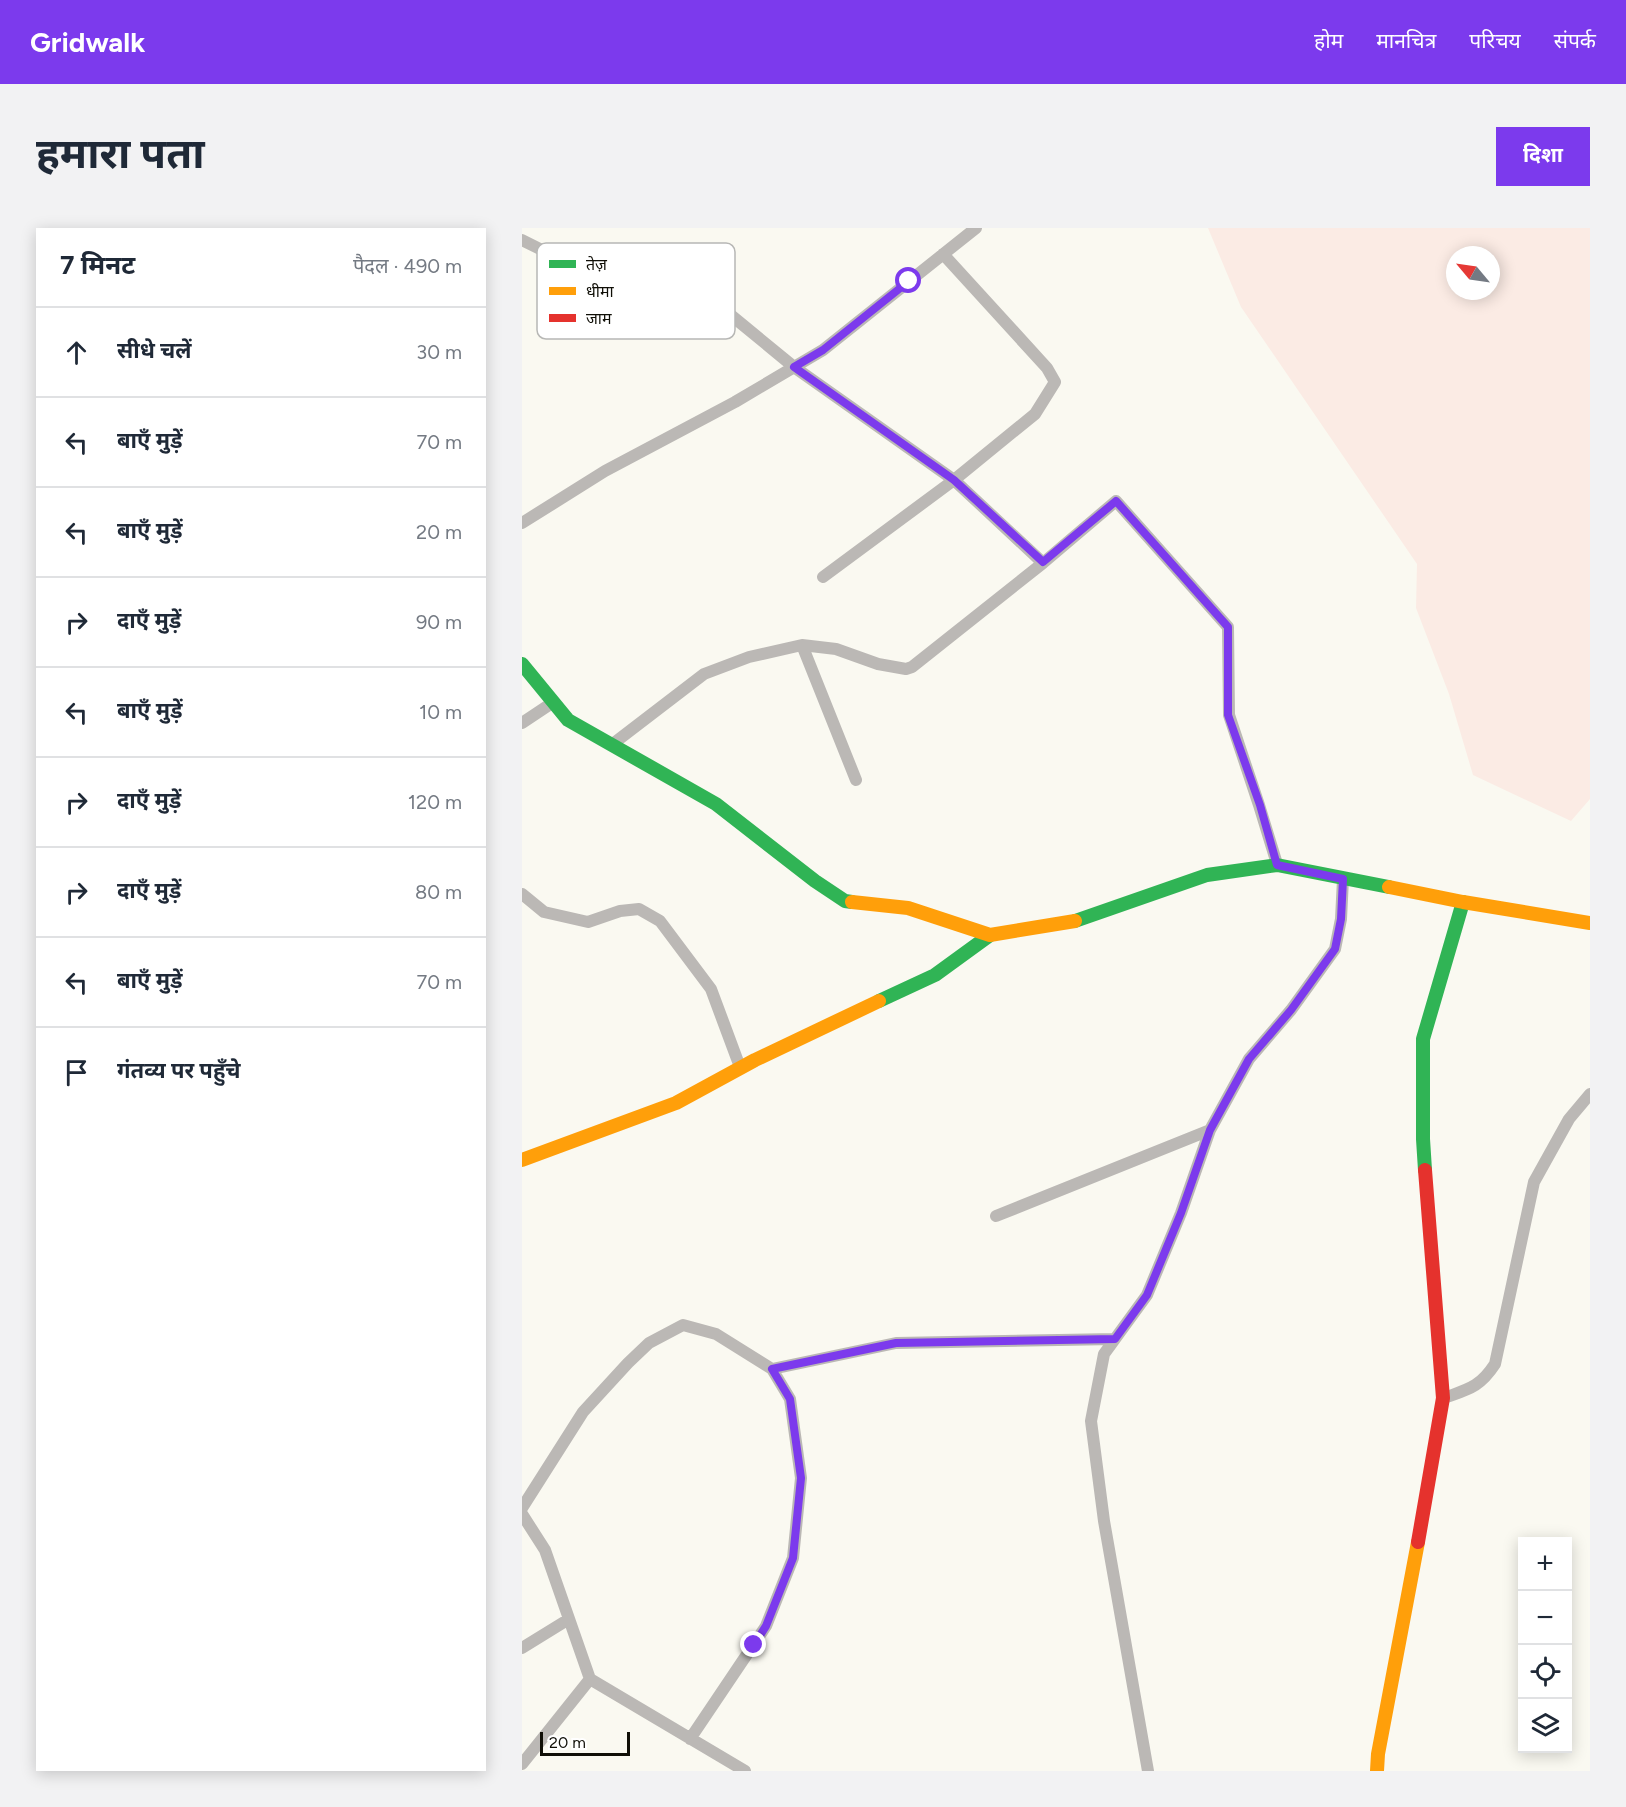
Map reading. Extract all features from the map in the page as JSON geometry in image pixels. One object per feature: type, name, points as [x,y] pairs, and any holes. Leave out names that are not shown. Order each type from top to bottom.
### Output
[{"type":"street","points":[[522,664],[568,720],[716,804],[815,881],[845,901],[908,908],[990,934],[1075,921],[1207,875],[1277,865],[1463,902],[1590,924]]},
{"type":"street","points":[[1377,1771],[1378,1754],[1431,1475],[1443,1398],[1423,1139],[1423,1039],[1463,902]]},
{"type":"street","points":[[522,1160],[676,1103],[741,1068],[935,975],[990,934]]},
{"type":"lane","points":[[522,523],[605,471],[735,402],[823,350],[976,228]]},
{"type":"lane","points":[[522,240],[537,248]]},
{"type":"lane","points":[[823,577],[954,480],[1035,414],[1055,382],[1047,368],[943,254]]},
{"type":"lane","points":[[735,318],[794,367],[954,480],[1043,562]]},
{"type":"lane","points":[[611,745],[704,674],[750,657],[802,645],[836,650],[878,664],[906,669],[912,667],[1116,501],[1228,627],[1228,715],[1260,805],[1277,865]]},
{"type":"lane","points":[[802,645],[856,780]]},
{"type":"lane","points":[[522,723],[553,702]]},
{"type":"lane","points":[[1148,1771],[1104,1521],[1091,1421],[1104,1354],[1147,1295],[1181,1213],[1210,1130],[1249,1059],[1291,1010],[1335,949],[1341,919],[1343,879]]},
{"type":"lane","points":[[522,894],[544,912],[588,922],[620,911],[639,909],[660,921],[711,989],[741,1068]]},
{"type":"lane","points":[[1443,1398],[1472,1388],[1485,1378],[1495,1364],[1534,1182],[1569,1119],[1590,1094]]},
{"type":"lane","points":[[996,1216],[1210,1130]]},
{"type":"lane","points":[[522,1508],[583,1412],[649,1343],[683,1325],[716,1334],[772,1369],[790,1399],[801,1478],[793,1558],[766,1626],[690,1738]]},
{"type":"lane","points":[[772,1369],[896,1343],[1115,1339]]},
{"type":"lane","points":[[522,1514],[545,1550],[590,1679],[745,1771]]},
{"type":"lane","points":[[522,1648],[569,1619]]},
{"type":"lane","points":[[522,1764],[590,1679]]},
{"type":"shaded area","points":[[1208,228],[1590,228],[1590,799],[1571,821],[1473,775],[1449,694],[1416,608],[1417,564],[1241,307]]},
{"type":"traffic: fast","points":[[522,664],[568,720],[716,804],[815,881],[845,901],[852,902]]},
{"type":"traffic: fast","points":[[1075,921],[1207,875],[1277,865],[1389,887]]},
{"type":"traffic: fast","points":[[1425,1170],[1423,1039],[1463,902]]},
{"type":"traffic: fast","points":[[879,1001],[935,975],[990,935]]},
{"type":"traffic: slow","points":[[1389,887],[1590,923]]},
{"type":"traffic: slow","points":[[852,902],[908,908],[990,935],[1075,921]]},
{"type":"traffic: slow","points":[[522,1160],[676,1103],[755,1060],[879,1001]]},
{"type":"traffic: slow","points":[[1377,1771],[1378,1754],[1418,1542]]},
{"type":"traffic: jam","points":[[1418,1542],[1443,1398],[1425,1170]]},
{"type":"route","points":[[754,1645],[766,1626],[793,1558],[801,1478],[790,1399],[772,1369],[896,1343],[1115,1339],[1147,1295],[1181,1213],[1210,1130],[1249,1059],[1291,1010],[1335,949],[1341,919],[1343,879],[1277,865],[1260,805],[1228,715],[1228,627],[1116,501],[1043,562],[954,480],[794,367],[823,350],[909,281]]}]
